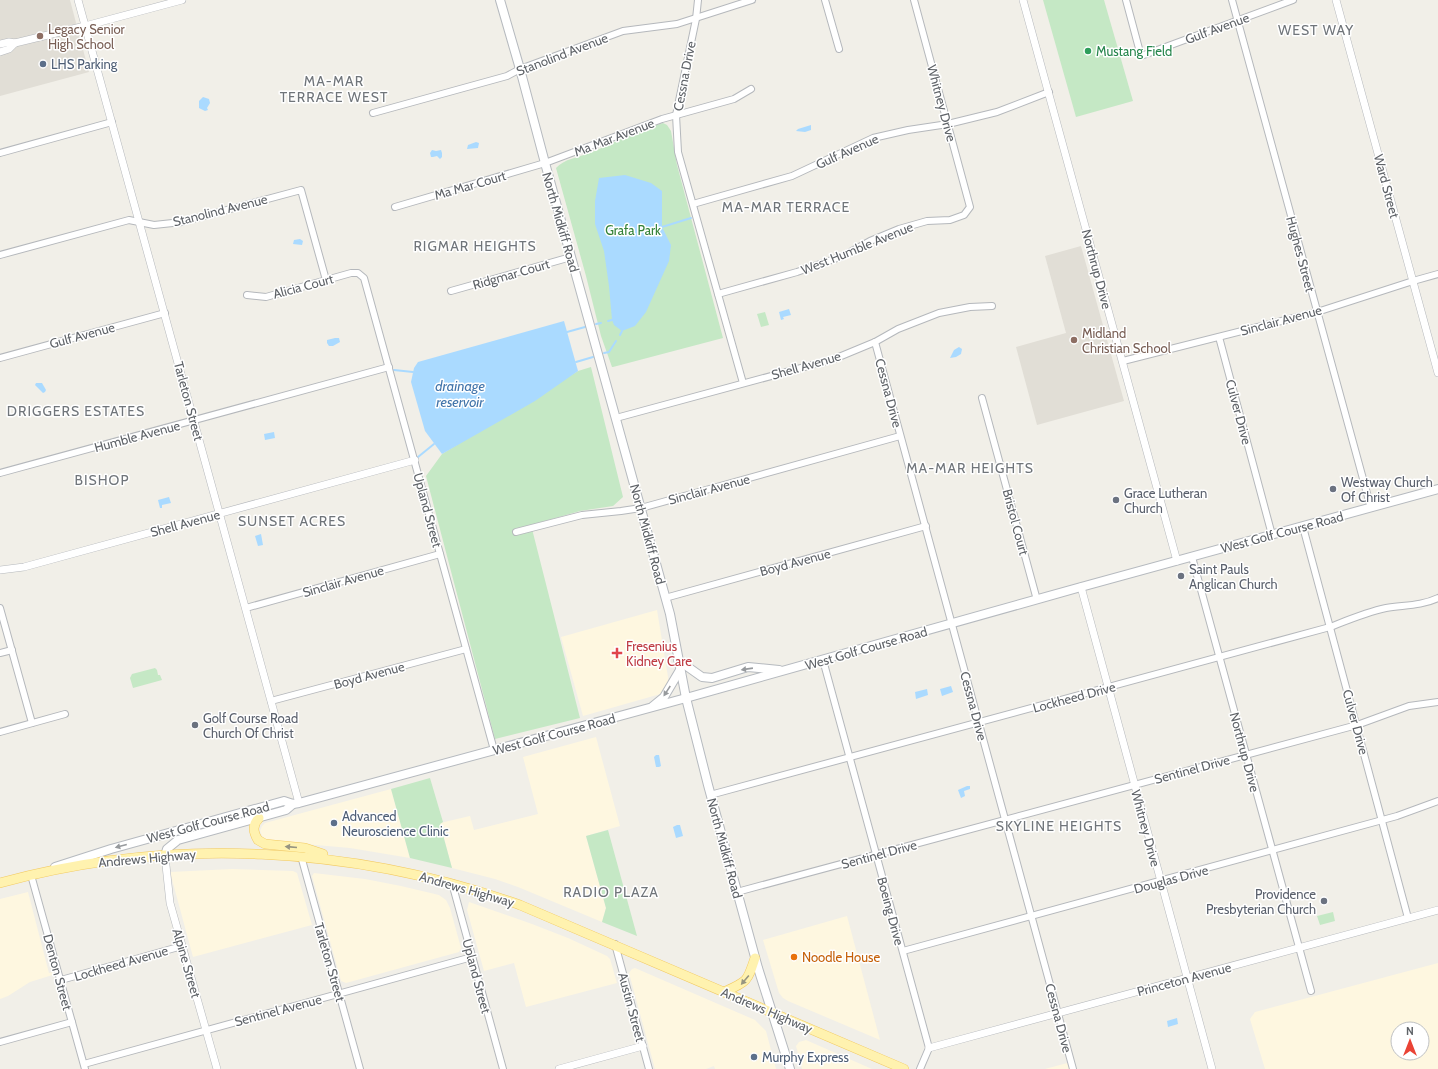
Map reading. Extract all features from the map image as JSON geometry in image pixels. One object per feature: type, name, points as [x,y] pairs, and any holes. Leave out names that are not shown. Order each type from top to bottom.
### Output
[{"type":"main road","name":"North Midkiff Road","points":[[500,0],[670,614],[686,698],[710,796],[755,958],[790,1069]]},
{"type":"main road","name":"West Golf Course Road","points":[[165,856],[167,849],[178,840],[286,810],[296,803],[650,708],[1438,489]]},
{"type":"main road","points":[[678,660],[698,675],[707,678],[712,678],[748,667],[786,670]]},
{"type":"main road","points":[[650,708],[664,697],[680,670]]},
{"type":"main road","name":"West Golf Course Road","points":[[31,874],[111,848],[284,801],[296,803]]},
{"type":"main road","points":[[259,818],[254,826],[254,831],[258,840],[266,844],[305,848],[342,861]]},
{"type":"main road","name":"Andrews Highway","points":[[0,883],[31,874],[109,861],[206,853],[301,856],[407,872],[520,905],[615,944],[904,1069]]},
{"type":"main road","points":[[724,992],[742,984],[746,980],[755,958]]},
{"type":"street","name":"Tarleton Street","points":[[78,0],[246,608],[296,803]]},
{"type":"street","points":[[0,44],[9,42],[15,43],[182,0]]},
{"type":"street","name":"Cessna Drive","points":[[698,0],[696,18],[676,115],[678,152],[743,383]]},
{"type":"street","name":"Stanolind Avenue","points":[[373,113],[507,76],[520,69],[622,32],[676,24],[752,0]]},
{"type":"street","points":[[825,0],[839,49]]},
{"type":"street","name":"Whitney Drive","points":[[914,0],[970,207]]},
{"type":"street","name":"Northrup Drive","points":[[1024,0],[1177,561]]},
{"type":"street","name":"Gulf Avenue","points":[[1126,0],[1141,56],[1293,0]]},
{"type":"street","name":"Hughes Street","points":[[1232,0],[1371,508]]},
{"type":"street","name":"Ward Street","points":[[1336,0],[1438,373]]},
{"type":"street","points":[[0,52],[10,49],[15,43]]},
{"type":"street","name":"Ma Mar Avenue","points":[[545,163],[643,126],[734,99],[751,89]]},
{"type":"street","name":"Gulf Avenue","points":[[693,204],[792,176],[873,138],[908,130],[948,124],[997,112],[1049,92]]},
{"type":"street","points":[[0,153],[112,122]]},
{"type":"street","name":"Ma Mar Court","points":[[395,207],[545,163]]},
{"type":"street","name":"Stanolind Avenue","points":[[0,255],[129,220],[154,224],[182,222],[301,190],[326,280]]},
{"type":"street","name":"West Humble Avenue","points":[[718,294],[797,272],[844,256],[870,241],[899,229],[927,221],[950,220],[964,215],[970,207]]},
{"type":"street","name":"Ridgmar Court","points":[[451,291],[571,257]]},
{"type":"street","name":"Alicia Court","points":[[247,295],[266,296],[351,273],[358,274]]},
{"type":"street","name":"Upland Street","points":[[358,274],[364,278],[494,750]]},
{"type":"street","name":"Sinclair Avenue","points":[[1123,361],[1317,312],[1438,274]]},
{"type":"street","name":"Shell Avenue","points":[[616,418],[834,359],[875,342],[898,329],[939,313],[970,307],[992,306]]},
{"type":"street","name":"Gulf Avenue","points":[[0,358],[165,313]]},
{"type":"street","name":"Culver Drive","points":[[1219,337],[1272,535]]},
{"type":"street","name":"Cessna Drive","points":[[875,342],[1073,1069]]},
{"type":"street","name":"Humble Avenue","points":[[0,473],[389,368]]},
{"type":"street","name":"Bristol Court","points":[[982,398],[1037,600]]},
{"type":"street","name":"Sinclair Avenue","points":[[516,532],[582,515],[641,508],[900,436]]},
{"type":"street","name":"Shell Avenue","points":[[0,570],[24,567],[415,460]]},
{"type":"street","name":"Boyd Avenue","points":[[665,598],[926,526]]},
{"type":"street","name":"Culver Drive","points":[[1303,527],[1408,918]]},
{"type":"street","name":"Sinclair Avenue","points":[[246,608],[440,554]]},
{"type":"street","name":"Northrup Drive","points":[[1192,557],[1311,991]]},
{"type":"street","name":"Whitney Drive","points":[[1081,587],[1212,1069]]},
{"type":"street","name":"Lockheed Drive","points":[[710,796],[1219,658],[1330,627],[1374,611],[1416,605],[1438,598]]},
{"type":"street","points":[[0,608],[32,723]]},
{"type":"street","name":"Boyd Avenue","points":[[271,702],[466,649]]},
{"type":"street","points":[[0,653],[12,650]]},
{"type":"street","name":"Boeing Drive","points":[[823,660],[929,1048]]},
{"type":"street","name":"Sentinel Drive","points":[[737,892],[1357,725],[1409,706],[1438,702]]},
{"type":"street","points":[[0,732],[65,714]]},
{"type":"street","name":"Douglas Drive","points":[[902,951],[1272,851],[1397,816],[1438,801]]},
{"type":"street","name":"Alpine Street","points":[[165,856],[170,903],[217,1069]]},
{"type":"street","name":"Tarleton Street","points":[[301,856],[360,1069]]},
{"type":"street","name":"Denton Street","points":[[31,874],[84,1067]]},
{"type":"street","name":"Upland Street","points":[[452,884],[503,1069]]},
{"type":"street","name":"Princeton Avenue","points":[[929,1048],[1438,910]]},
{"type":"street","name":"Austin Street","points":[[615,944],[649,1069]]},
{"type":"street","name":"Lockheed Avenue","points":[[60,980],[182,946]]},
{"type":"street","name":"Sentinel Avenue","points":[[84,1067],[206,1030],[472,957]]},
{"type":"street","points":[[0,1042],[72,1022]]},
{"type":"street","points":[[559,1069],[643,1046]]},
{"type":"street","points":[[920,1069],[929,1048]]},
{"type":"shaded area","name":"Legacy Senior High School","points":[[0,0],[70,0],[89,72],[0,96]]},
{"type":"shaded area","name":"Midland Christian School","points":[[1081,246],[1124,401],[1037,425],[1016,347],[1066,333],[1045,256]]},
{"type":"shaded area","points":[[657,610],[669,683],[664,693],[583,716],[561,637]]},
{"type":"shaded area","points":[[596,737],[620,826],[586,836],[606,908],[602,922],[518,887],[495,879],[452,868],[440,823],[470,816],[474,830],[538,814],[523,757]]},
{"type":"shaded area","points":[[391,789],[410,858],[350,848],[270,841],[262,836],[260,831],[265,823]]},
{"type":"shaded area","points":[[232,869],[293,871],[297,873],[312,925],[193,957],[170,872]]},
{"type":"shaded area","points":[[314,873],[365,879],[439,895],[446,900],[450,908],[461,948],[459,952],[346,983],[341,981],[312,876]]},
{"type":"shaded area","points":[[28,892],[49,973],[58,971],[59,973],[30,982],[8,996],[0,999],[0,899]]},
{"type":"shaded area","points":[[469,902],[568,938],[607,956],[610,959],[617,983],[526,1007],[514,963],[484,971],[467,910]]},
{"type":"shaded area","points":[[847,916],[880,1040],[783,998],[779,993],[763,940]]},
{"type":"shaded area","points":[[1438,963],[1438,1069],[1265,1069],[1250,1019],[1255,1012]]},
{"type":"shaded area","points":[[635,968],[755,1020],[766,1031],[776,1069],[715,1069],[714,1066],[706,1069],[655,1069],[629,973]]},
{"type":"shaded area","points":[[806,1040],[872,1069],[802,1069],[796,1046],[799,1042]]},
{"type":"shaded area","points":[[1071,1062],[1073,1069],[1045,1069]]},
{"type":"green space","name":"Mustang Field","points":[[1043,0],[1104,0],[1133,101],[1076,117]]},
{"type":"green space","name":"Grafa Park","points":[[663,123],[667,125],[671,131],[677,165],[723,338],[612,367],[601,336],[556,168],[567,160],[590,153],[635,133]]},
{"type":"green space","points":[[765,312],[769,325],[761,327],[757,314]]},
{"type":"green space","points":[[591,367],[623,497],[613,506],[580,511],[531,525],[580,718],[495,739],[426,476],[442,454],[578,371]]},
{"type":"green space","points":[[155,668],[162,680],[133,688],[130,678],[132,674]]},
{"type":"green space","points":[[430,778],[443,822],[440,824],[452,868],[410,858],[391,789]]},
{"type":"green space","points":[[608,830],[637,936],[602,922],[606,908],[586,836]]},
{"type":"green space","points":[[1333,912],[1335,921],[1320,925],[1317,916]]},
{"type":"water","points":[[203,97],[209,99],[210,103],[207,108],[208,110],[205,111],[199,108],[199,101]]},
{"type":"water","points":[[811,125],[811,130],[805,132],[796,131],[798,129]]},
{"type":"water","points":[[476,142],[479,143],[478,148],[467,149],[468,145]]},
{"type":"water","points":[[432,150],[441,150],[442,157],[440,159],[437,156],[431,157],[430,153]]},
{"type":"water","points":[[625,175],[651,183],[662,191],[662,227],[671,245],[669,261],[646,312],[635,326],[622,331],[614,325],[612,320],[604,251],[595,224],[595,201],[599,178]]},
{"type":"water","points":[[300,239],[303,241],[302,245],[293,244],[294,240]]},
{"type":"water","points":[[490,242],[492,249],[480,252],[479,246]]},
{"type":"water","points":[[789,309],[791,315],[783,317],[784,319],[781,320],[779,312]]},
{"type":"water","name":"drainage reservoir","points":[[564,321],[578,371],[535,401],[442,454],[425,431],[411,382],[414,368],[418,362]]},
{"type":"water","points":[[339,338],[340,342],[333,346],[329,346],[327,340]]},
{"type":"water","points":[[959,347],[962,349],[961,354],[950,358],[954,350]]},
{"type":"water","points":[[36,383],[42,383],[46,390],[45,392],[43,393],[35,385]]},
{"type":"water","points":[[274,432],[275,438],[265,440],[264,434]]},
{"type":"water","points":[[169,497],[171,503],[162,505],[162,508],[160,508],[158,500]]},
{"type":"water","points":[[261,534],[263,545],[258,546],[255,536]]},
{"type":"water","points":[[951,686],[953,692],[942,696],[940,689]]},
{"type":"water","points":[[927,689],[928,695],[916,699],[915,692]]},
{"type":"water","points":[[659,755],[661,766],[659,767],[656,767],[654,757]]},
{"type":"water","points":[[970,786],[970,789],[964,791],[965,796],[961,798],[958,790]]},
{"type":"water","points":[[680,825],[683,836],[676,838],[673,827]]},
{"type":"water","points":[[1177,1018],[1178,1024],[1168,1027],[1167,1021]]},
{"type":"waterway","points":[[662,227],[691,218]]},
{"type":"waterway","points":[[608,321],[612,320]]},
{"type":"waterway","points":[[596,324],[601,323]]},
{"type":"waterway","points":[[567,332],[585,327]]},
{"type":"waterway","points":[[620,335],[622,331]]},
{"type":"waterway","points":[[604,353],[609,352],[616,341]]},
{"type":"waterway","points":[[576,362],[593,357]]},
{"type":"waterway","points":[[394,370],[413,372]]},
{"type":"waterway","points":[[418,457],[434,444]]},
{"type":"place","name":"Legacy Senior High School","points":[[40,36]]},
{"type":"place","name":"Mustang Field","points":[[1088,51]]},
{"type":"place","name":"LHS Parking","points":[[43,64]]},
{"type":"place","name":"Midland Christian School","points":[[1074,340]]},
{"type":"place","name":"Westway Church Of Christ","points":[[1333,489]]},
{"type":"place","name":"Grace Lutheran Church","points":[[1116,500]]},
{"type":"place","name":"Saint Pauls Anglican Church","points":[[1181,576]]},
{"type":"place","name":"Fresenius Kidney Care","points":[[617,653]]},
{"type":"place","name":"Golf Course Road Church Of Christ","points":[[195,725]]},
{"type":"place","name":"Advanced Neuroscience Clinic","points":[[334,823]]},
{"type":"place","name":"Providence Presbyterian Church","points":[[1324,901]]},
{"type":"place","name":"Noodle House","points":[[794,957]]},
{"type":"place","name":"Murphy Express","points":[[754,1057]]},
{"type":"district","name":"WEST WAY","points":[[1316,30]]},
{"type":"district","name":"MA-MAR TERRACE WEST","points":[[334,90]]},
{"type":"district","name":"MA-MAR TERRACE","points":[[786,207]]},
{"type":"district","name":"RIGMAR HEIGHTS","points":[[475,246]]},
{"type":"district","name":"DRIGGERS ESTATES","points":[[76,411]]},
{"type":"district","name":"MA-MAR HEIGHTS","points":[[970,468]]},
{"type":"district","name":"BISHOP","points":[[102,480]]},
{"type":"district","name":"SUNSET ACRES","points":[[292,521]]},
{"type":"district","name":"SKYLINE HEIGHTS","points":[[1059,826]]},
{"type":"district","name":"RADIO PLAZA","points":[[611,892]]}]
